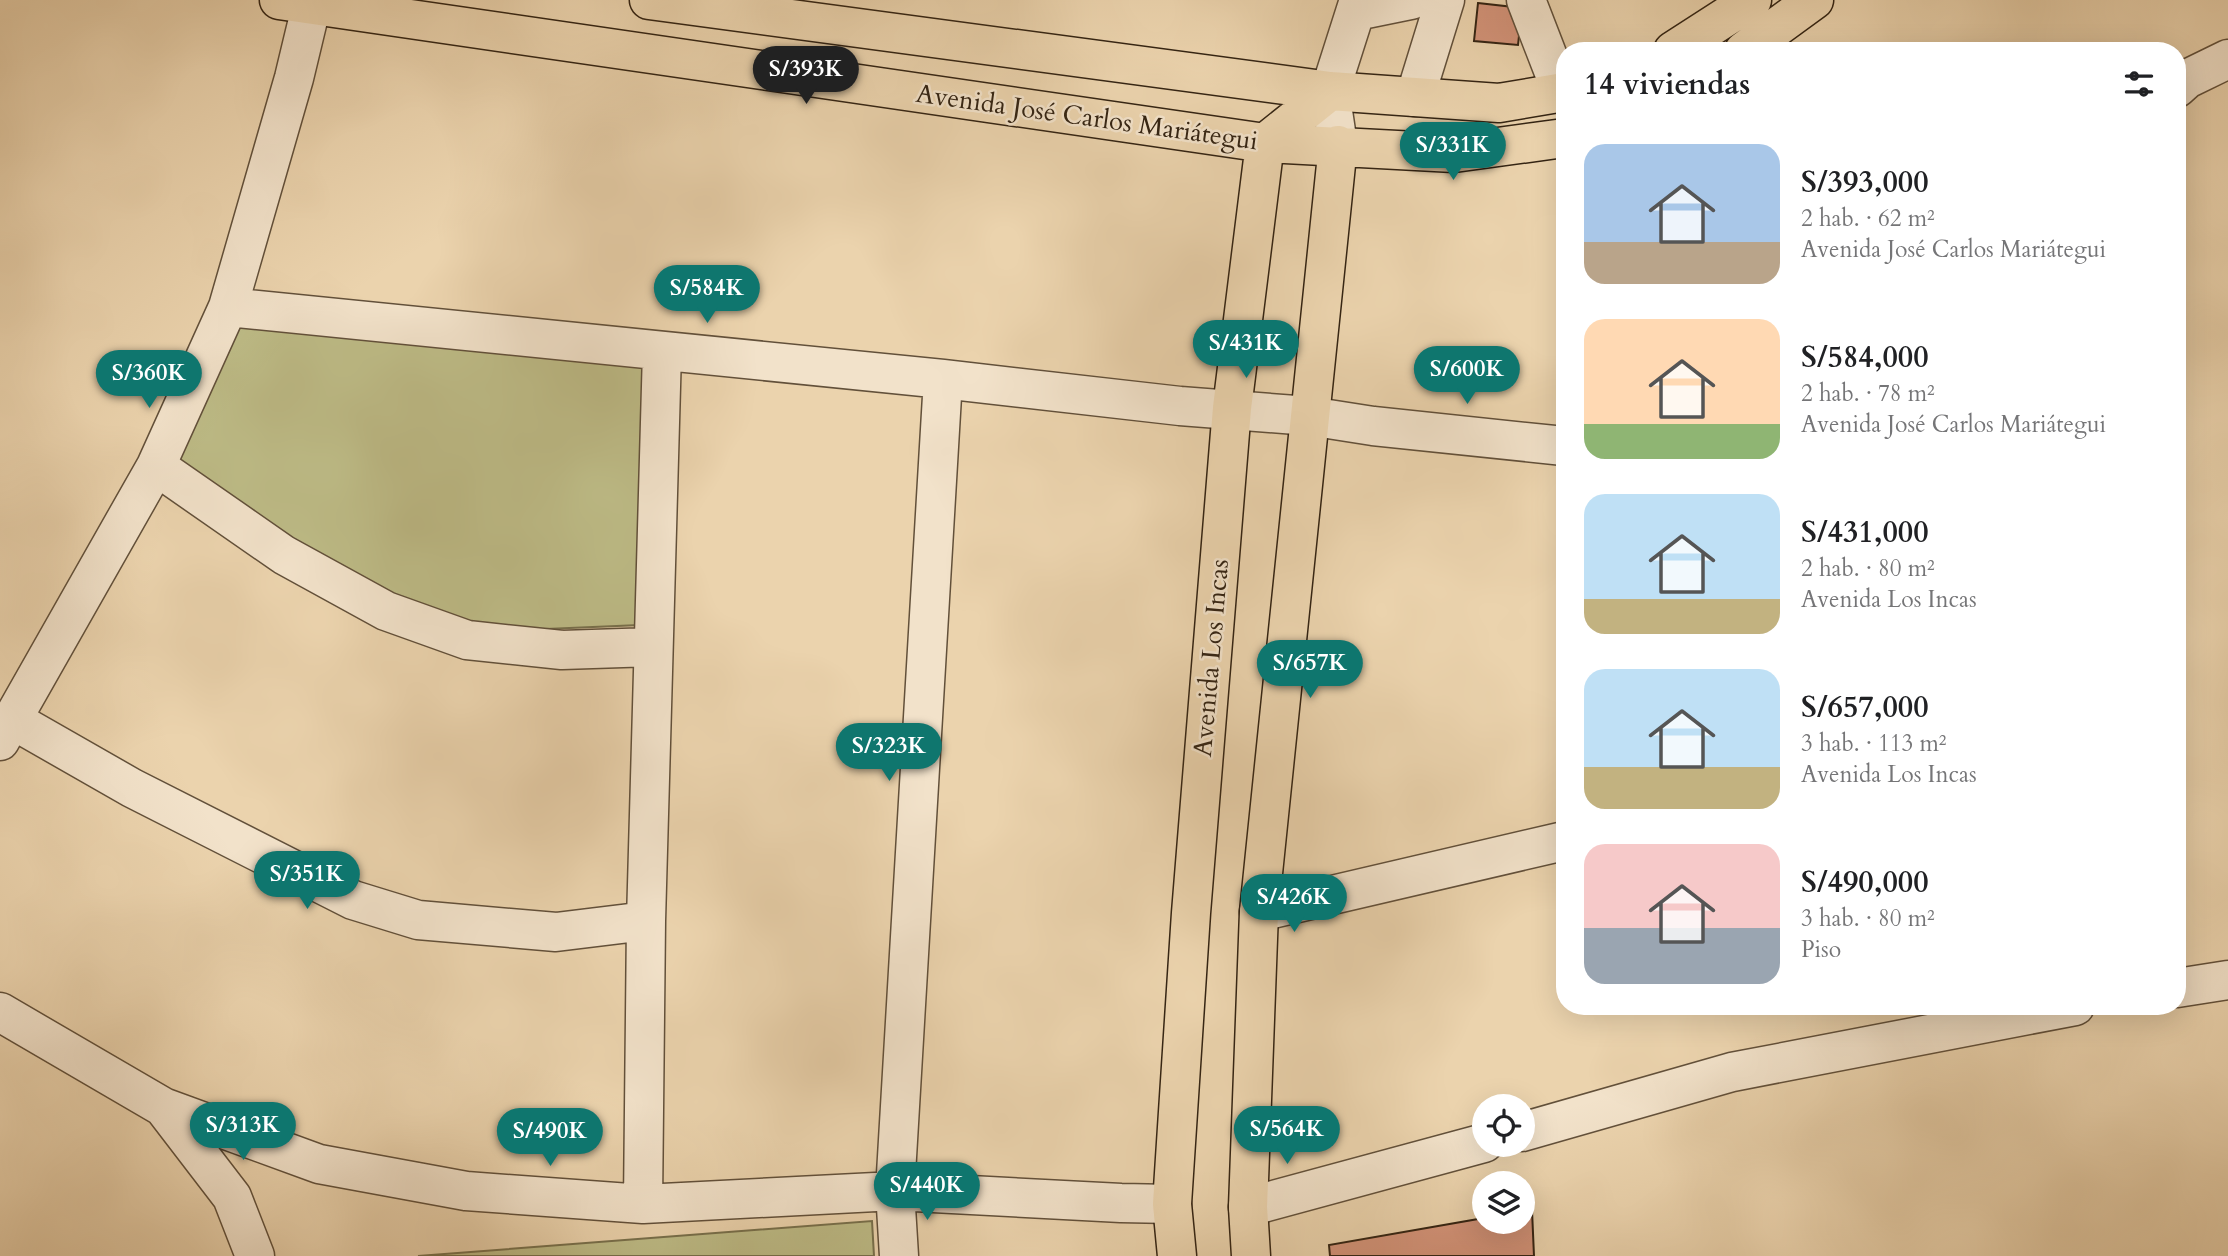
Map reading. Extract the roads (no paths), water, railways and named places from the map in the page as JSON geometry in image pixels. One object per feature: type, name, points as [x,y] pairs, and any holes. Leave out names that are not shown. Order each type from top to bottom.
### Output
[{"type":"main road","points":[[649,0],[1330,91],[1499,103],[1556,93]]},
{"type":"main road","points":[[1687,42],[1752,0]]},
{"type":"main road","points":[[1756,42],[1814,0]]},
{"type":"main road","name":"Avenida José Carlos Mariátegui","points":[[295,2],[1265,143],[1454,153],[1556,139]]},
{"type":"main road","points":[[1265,143],[1330,91]]},
{"type":"main road","name":"Avenida Los Incas","points":[[1177,1256],[1172,1204],[1191,913],[1232,408],[1265,143]]},
{"type":"main road","points":[[1251,1256],[1248,1207],[1259,912],[1338,145]]},
{"type":"street","points":[[1338,145],[1330,91],[1358,5],[1410,0]]},
{"type":"street","points":[[1415,97],[1445,0]]},
{"type":"street","points":[[1527,0],[1556,74]]},
{"type":"street","points":[[295,2],[294,78],[228,307],[156,466],[6,730],[132,788],[353,900],[418,920],[556,932],[646,921]]},
{"type":"street","points":[[2186,80],[2228,59]]},
{"type":"street","points":[[228,307],[943,379],[1180,406],[1309,416],[1373,426],[1556,445]]},
{"type":"street","points":[[642,1204],[646,921],[662,351]]},
{"type":"street","points":[[899,1256],[895,1191],[943,379]]},
{"type":"street","points":[[156,466],[284,555],[386,611],[467,640],[562,650],[653,647]]},
{"type":"street","points":[[1259,912],[1556,843]]},
{"type":"street","points":[[2186,987],[2228,980]]},
{"type":"street","points":[[0,1012],[163,1107],[319,1164],[466,1191],[642,1204],[895,1191],[1172,1204]]},
{"type":"street","points":[[1535,1128],[1732,1072],[2028,1015]]},
{"type":"street","points":[[163,1107],[232,1197],[255,1256]]},
{"type":"street","points":[[1248,1207],[1472,1146]]}]
